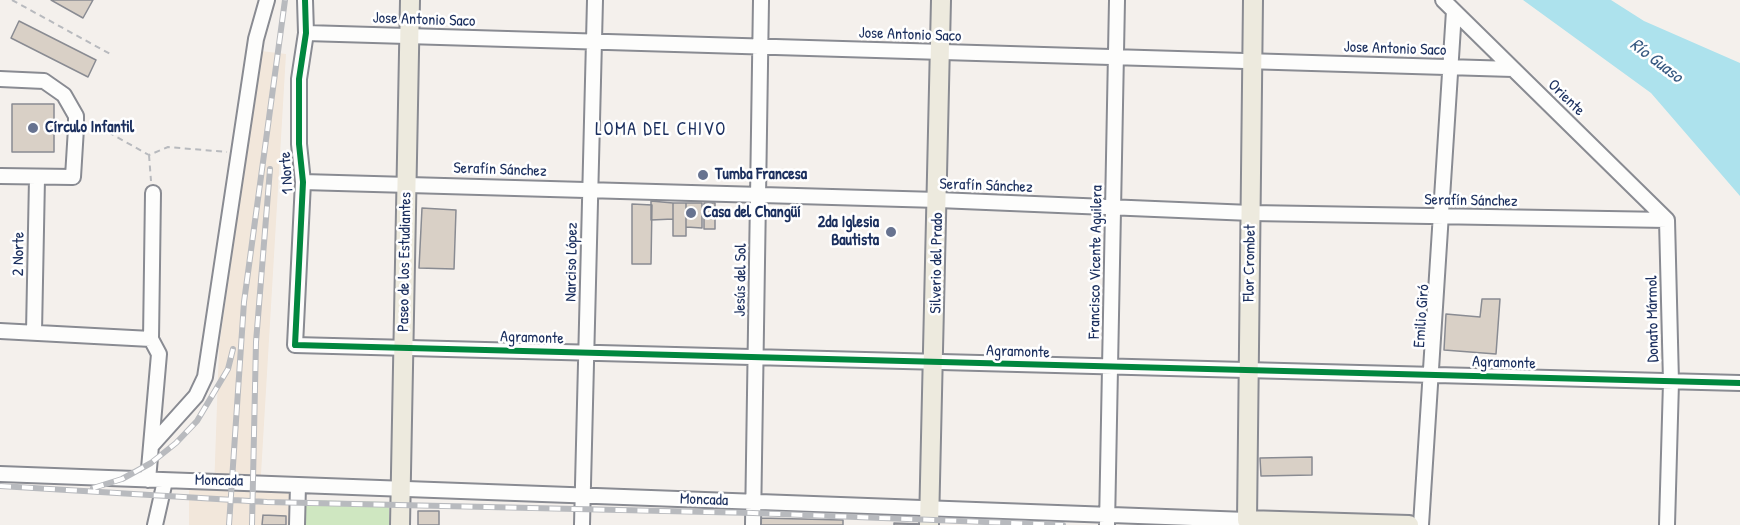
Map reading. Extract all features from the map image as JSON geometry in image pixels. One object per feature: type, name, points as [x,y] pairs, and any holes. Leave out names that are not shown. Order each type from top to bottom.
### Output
[{"type":"main road","name":"Paseo de los Estudiantes","points":[[400,525],[410,0]]},
{"type":"main road","name":"Silverio del Prado","points":[[930,516],[941,0]]},
{"type":"main road","name":"Flor Crombet","points":[[1247,522],[1253,0]]},
{"type":"main road","name":"Moncada","points":[[1247,522],[1409,525]]},
{"type":"street","points":[[152,445],[196,396],[205,377],[256,39],[267,0]]},
{"type":"street","name":"1 Norte","points":[[295,345],[303,182],[299,144],[299,79],[306,33],[305,0]]},
{"type":"street","name":"Narciso López","points":[[582,525],[595,0]]},
{"type":"street","name":"Jesús del Sol","points":[[753,525],[761,0]]},
{"type":"street","name":"Francisco Vicente Aguilera","points":[[1107,520],[1117,0]]},
{"type":"street","name":"Oriente","points":[[1443,0],[1667,220]]},
{"type":"street","name":"Emilio Giró","points":[[1421,525],[1454,11]]},
{"type":"street","name":"Jose Antonio Saco","points":[[306,33],[1513,69]]},
{"type":"street","points":[[0,79],[44,81],[64,95],[76,116],[73,177],[0,176]]},
{"type":"street","name":"2 Norte","points":[[34,332],[37,178]]},
{"type":"street","name":"Serafín Sánchez","points":[[303,182],[938,200],[1251,213],[1667,220]]},
{"type":"street","points":[[148,480],[159,354],[151,339],[153,193]]},
{"type":"street","name":"Donato Mármol","points":[[1667,220],[1671,382],[1667,525]]},
{"type":"street","points":[[0,331],[151,339]]},
{"type":"street","name":"Agramonte","points":[[295,345],[1740,383]]},
{"type":"street","name":"Moncada","points":[[0,474],[400,491],[753,501],[930,516],[1247,522]]},
{"type":"street","points":[[155,525],[165,481]]},
{"type":"street","points":[[297,525],[298,485]]},
{"type":"path","points":[[12,0],[112,55]]},
{"type":"path","points":[[76,116],[149,155]]},
{"type":"path","points":[[149,155],[168,147],[238,153]]},
{"type":"path","points":[[149,155],[153,193]]},
{"type":"shaded area","points":[[261,51],[286,54],[260,491],[290,492],[290,525],[189,525],[189,489],[214,490],[219,347]]},
{"type":"green space","points":[[303,500],[389,502],[389,525],[302,525]]},
{"type":"water","name":"Río Guaso","points":[[1523,0],[1611,0],[1644,21],[1740,63],[1740,196],[1651,93]]},
{"type":"building","points":[[51,0],[93,0],[83,18]]},
{"type":"building","points":[[19,21],[96,60],[88,77],[11,38]]},
{"type":"building","name":"Círculo Infantil","points":[[12,104],[54,104],[54,152],[12,152]]},
{"type":"building","points":[[651,201],[673,203],[673,219],[651,220]]},
{"type":"building","points":[[673,203],[686,203],[686,236],[673,236]]},
{"type":"building","points":[[686,203],[702,203],[702,228],[686,227]]},
{"type":"building","points":[[704,203],[715,203],[715,229],[704,229]]},
{"type":"building","points":[[632,204],[652,205],[651,264],[632,264]]},
{"type":"building","points":[[422,208],[456,210],[454,269],[419,268]]},
{"type":"building","points":[[1482,299],[1500,299],[1496,354],[1444,350],[1446,314],[1480,317]]},
{"type":"building","points":[[1312,457],[1312,475],[1261,476],[1260,458]]},
{"type":"building","points":[[418,511],[439,511],[439,525],[418,525]]},
{"type":"building","points":[[263,515],[286,516],[286,525],[262,525]]},
{"type":"building","points":[[760,518],[843,520],[843,525],[759,525]]},
{"type":"building","points":[[894,523],[923,524],[923,525],[894,525]]},
{"type":"railway","points":[[229,525],[244,302],[285,0]]},
{"type":"railway","points":[[252,525],[256,342],[270,169]]},
{"type":"railway","points":[[93,488],[122,479],[151,463],[176,443],[197,421],[228,369],[233,349]]},
{"type":"railway","points":[[0,486],[267,502],[753,513],[1063,525]]},
{"type":"cycle path","points":[[305,0],[306,33],[299,79],[299,144],[303,182],[295,345],[1740,383]]},
{"type":"place","name":"Círculo Infantil","points":[[33,128]]},
{"type":"place","name":"Tumba Francesa","points":[[703,175]]},
{"type":"place","name":"Casa del Changüí","points":[[691,213]]},
{"type":"place","name":"2da Iglesia Bautista","points":[[891,232]]},
{"type":"district","name":"LOMA DEL CHIVO","points":[[661,130]]}]
